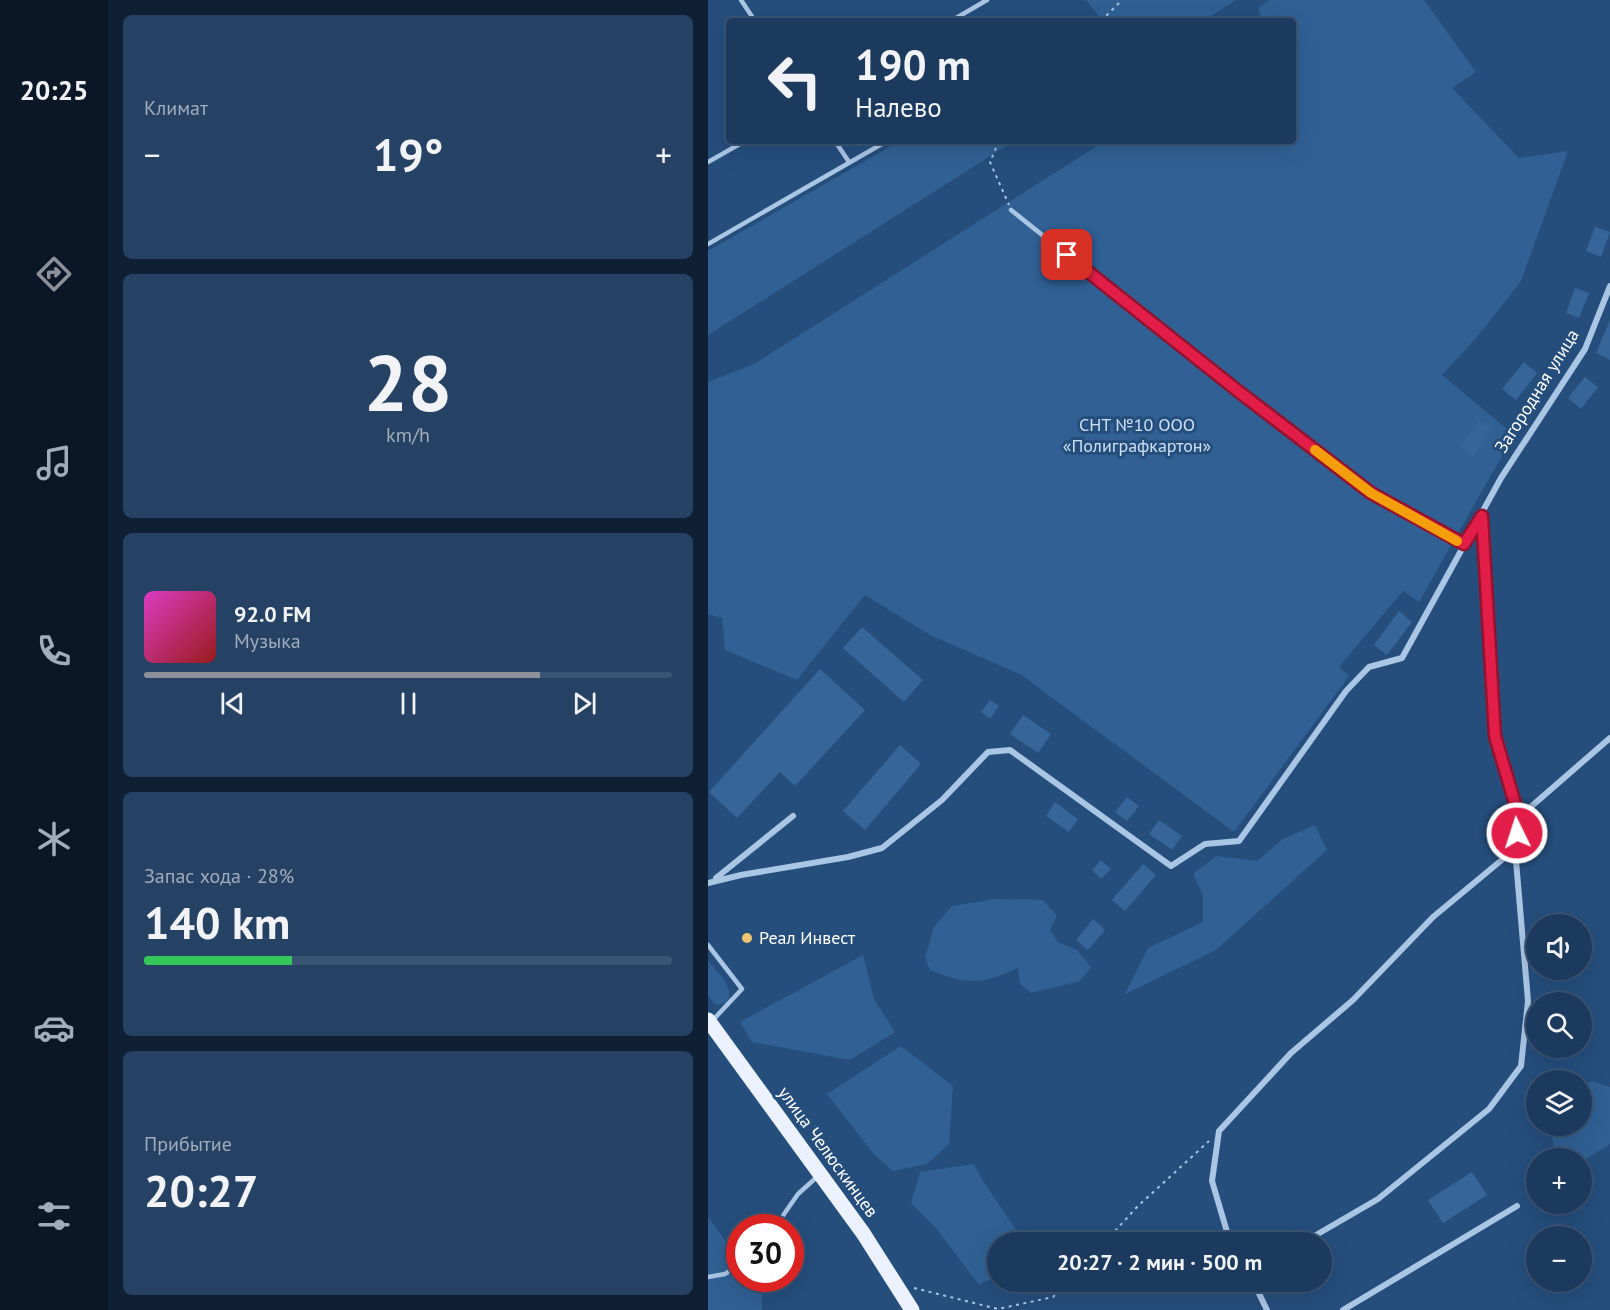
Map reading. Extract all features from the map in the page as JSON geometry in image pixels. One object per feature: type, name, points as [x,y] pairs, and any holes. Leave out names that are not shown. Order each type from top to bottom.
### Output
[{"type":"main road","name":"улица Челюскинцев","points":[[709,1021],[863,1233],[912,1310]]},
{"type":"street","name":"Загородная улица","points":[[710,882],[848,857],[882,848],[942,800],[988,752],[1010,750],[1171,866],[1205,844],[1239,841],[1346,691],[1369,667],[1402,658],[1501,478],[1585,349],[1610,286]]},
{"type":"street","points":[[1321,1232],[1387,1192],[1489,1109],[1521,1066],[1528,1001],[1515,849],[1519,817],[1495,736],[1482,516]]},
{"type":"street","points":[[1519,817],[1610,738]]},
{"type":"street","points":[[710,882],[793,816]]},
{"type":"street","points":[[1227,1232],[1212,1181],[1220,1131],[1291,1053],[1353,1000],[1433,917],[1515,849]]},
{"type":"street","points":[[1343,1310],[1517,1206]]},
{"type":"street","points":[[1259,1292],[1267,1310]]},
{"type":"lane","points":[[741,0],[753,18]]},
{"type":"lane","points":[[956,18],[987,0]]},
{"type":"lane","points":[[708,162],[740,144]]},
{"type":"lane","points":[[838,144],[849,162]]},
{"type":"lane","points":[[708,244],[882,144]]},
{"type":"lane","points":[[1011,210],[1238,391],[1371,493],[1464,544]]},
{"type":"lane","points":[[708,945],[742,989],[709,1021]]},
{"type":"lane","points":[[784,1214],[798,1194],[820,1174]]},
{"type":"lane","points":[[708,1277],[726,1273]]},
{"type":"path","points":[[1104,18],[1122,0]]},
{"type":"path","points":[[998,144],[990,162],[1011,210]]},
{"type":"path","points":[[1114,1232],[1137,1207],[1220,1131]]},
{"type":"path","points":[[894,1283],[998,1309],[1053,1297],[1058,1292]]},
{"type":"green space","points":[[1086,0],[1236,0],[1208,18],[1101,18]]},
{"type":"green space","name":"СНТ №10 ООО «Полиграфкартон»","points":[[1270,0],[1424,0],[1476,72],[1452,88],[1519,158],[1568,151],[1521,281],[1477,337],[1442,375],[1514,435],[1419,602],[1403,591],[1339,667],[1349,676],[1234,832],[1020,674],[932,636],[865,595],[797,680],[725,650],[722,618],[708,614],[708,382],[754,364],[1100,144],[1296,144],[1296,18],[1261,18],[1258,8]]},
{"type":"green space","points":[[895,144],[1009,144],[708,335],[708,251]]},
{"type":"green space","points":[[1315,825],[1327,850],[1216,950],[1125,994],[1148,948],[1203,922],[1203,895],[1193,874],[1216,856],[1257,861],[1283,839]]},
{"type":"green space","points":[[996,899],[1043,900],[1057,916],[1050,930],[1058,942],[1077,950],[1091,967],[1080,981],[1031,993],[1020,984],[1018,968],[994,978],[974,981],[930,970],[925,958],[934,927],[952,906]]},
{"type":"green space","points":[[863,955],[874,999],[895,1032],[850,1060],[752,1042],[740,1022]]},
{"type":"green space","points":[[708,961],[723,978],[728,988],[729,999],[725,1003],[716,1005],[708,996]]},
{"type":"green space","points":[[901,1046],[953,1086],[949,1144],[927,1164],[893,1171],[873,1153],[827,1094]]},
{"type":"green space","points":[[1592,1081],[1610,1087],[1610,1144],[1592,1155],[1592,1148],[1554,1148],[1552,1136],[1592,1136]]},
{"type":"green space","points":[[974,1164],[1017,1232],[987,1232],[987,1281],[979,1285],[936,1228],[911,1203],[920,1172]]},
{"type":"green space","points":[[708,1217],[726,1241],[726,1292],[762,1292],[762,1310],[708,1310]]},
{"type":"building","points":[[1595,227],[1610,232],[1601,257],[1586,251]]},
{"type":"building","points":[[1575,288],[1589,293],[1579,318],[1566,313]]},
{"type":"building","points":[[1610,320],[1610,360],[1596,353]]},
{"type":"building","points":[[1524,362],[1537,373],[1516,400],[1502,389]]},
{"type":"building","points":[[1585,377],[1598,387],[1581,409],[1568,398]]},
{"type":"building","points":[[1479,420],[1492,430],[1472,457],[1459,447]]},
{"type":"building","points":[[1399,611],[1412,622],[1387,655],[1374,645]]},
{"type":"building","points":[[862,627],[923,680],[904,702],[843,648]]},
{"type":"building","points":[[820,669],[865,710],[795,786],[780,772],[737,818],[709,792]]},
{"type":"building","points":[[990,700],[999,706],[990,719],[981,712]]},
{"type":"building","points":[[1023,715],[1051,734],[1038,753],[1010,734]]},
{"type":"building","points":[[900,745],[921,764],[865,830],[843,811]]},
{"type":"building","points":[[1127,797],[1139,806],[1127,821],[1115,812]]},
{"type":"building","points":[[1055,802],[1078,819],[1069,832],[1046,816]]},
{"type":"building","points":[[1159,820],[1182,836],[1172,850],[1149,834]]},
{"type":"building","points":[[1101,860],[1111,869],[1101,879],[1092,870]]},
{"type":"building","points":[[1143,864],[1156,875],[1125,911],[1112,900]]},
{"type":"building","points":[[1093,919],[1105,930],[1088,950],[1076,940]]},
{"type":"building","points":[[1472,1172],[1487,1195],[1443,1223],[1428,1200]]},
{"type":"slow traffic","points":[[1315,450],[1371,493],[1457,541]]},
{"type":"place","name":"Реал Инвест","points":[[747,938]]},
{"type":"route","points":[[1067,255],[1371,493],[1464,544],[1482,516],[1495,736],[1519,817],[1517,833]]}]
